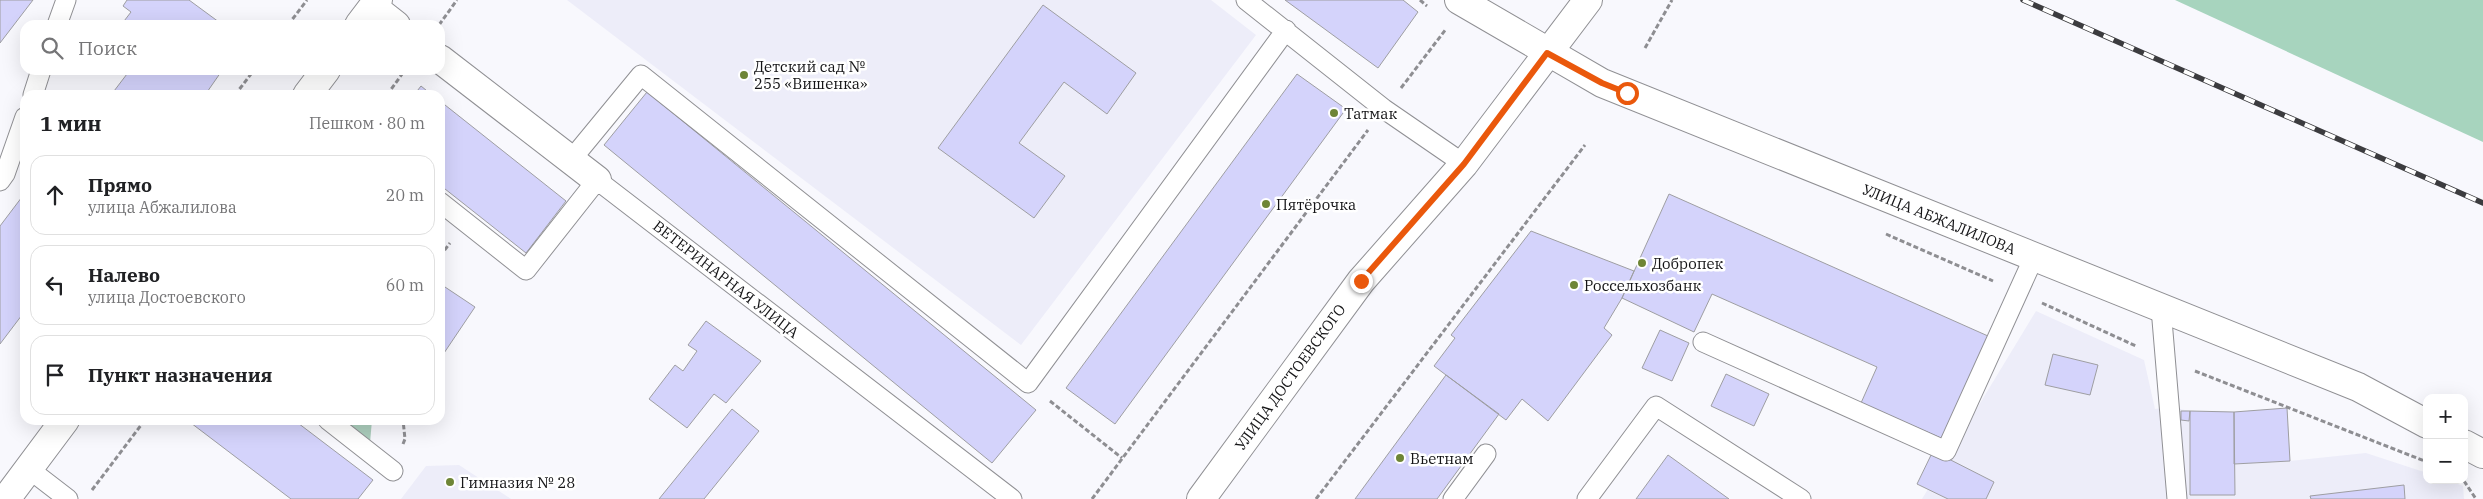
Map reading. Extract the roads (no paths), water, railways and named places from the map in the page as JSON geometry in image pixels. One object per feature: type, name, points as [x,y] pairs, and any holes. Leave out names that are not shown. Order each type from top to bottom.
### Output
[{"type":"street","name":"УЛИЦА ДОСТОЕВСКОГО","points":[[1200,499],[1361,281],[1464,164],[1588,0]]},
{"type":"street","points":[[368,8],[388,20]]},
{"type":"street","name":"УЛИЦА АБЖАЛИЛОВА","points":[[1454,11],[1547,53],[1602,83],[2358,387],[2423,422]]},
{"type":"street","name":"ВЕТЕРИНАРНАЯ УЛИЦА","points":[[445,63],[598,180]]},
{"type":"street","points":[[311,90],[322,75]]},
{"type":"street","points":[[6,499],[61,425]]},
{"type":"street","points":[[2468,446],[2483,454]]},
{"type":"lane","points":[[59,20],[66,0]]},
{"type":"lane","points":[[1246,0],[1384,109],[1464,164]]},
{"type":"lane","points":[[571,160],[641,76],[1028,383],[1286,30]]},
{"type":"lane","points":[[35,90],[39,75]]},
{"type":"lane","points":[[0,181],[5,174],[20,131]]},
{"type":"lane","points":[[445,206],[526,270],[598,180]]},
{"type":"lane","name":"ВЕТЕРИНАРНАЯ УЛИЦА","points":[[598,180],[1012,499]]},
{"type":"lane","points":[[1703,342],[1946,451],[2034,257]]},
{"type":"lane","points":[[2161,308],[2176,499]]},
{"type":"lane","points":[[1587,499],[1656,406],[1802,499]]},
{"type":"lane","points":[[334,425],[393,471]]},
{"type":"lane","points":[[1453,499],[1486,454]]},
{"type":"lane","points":[[28,468],[68,499]]},
{"type":"railway","points":[[2023,0],[2483,203]]},
{"type":"place","name":"Детский сад № 255 «Вишенка»","points":[[744,75]]},
{"type":"place","name":"Татмак","points":[[1334,113]]},
{"type":"place","name":"Пятёрочка","points":[[1266,204]]},
{"type":"place","name":"Добропек","points":[[1642,263]]},
{"type":"place","name":"Россельхозбанк","points":[[1574,285]]},
{"type":"place","name":"Вьетнам","points":[[1400,458]]},
{"type":"place","name":"Гимназия № 28","points":[[450,482]]}]
